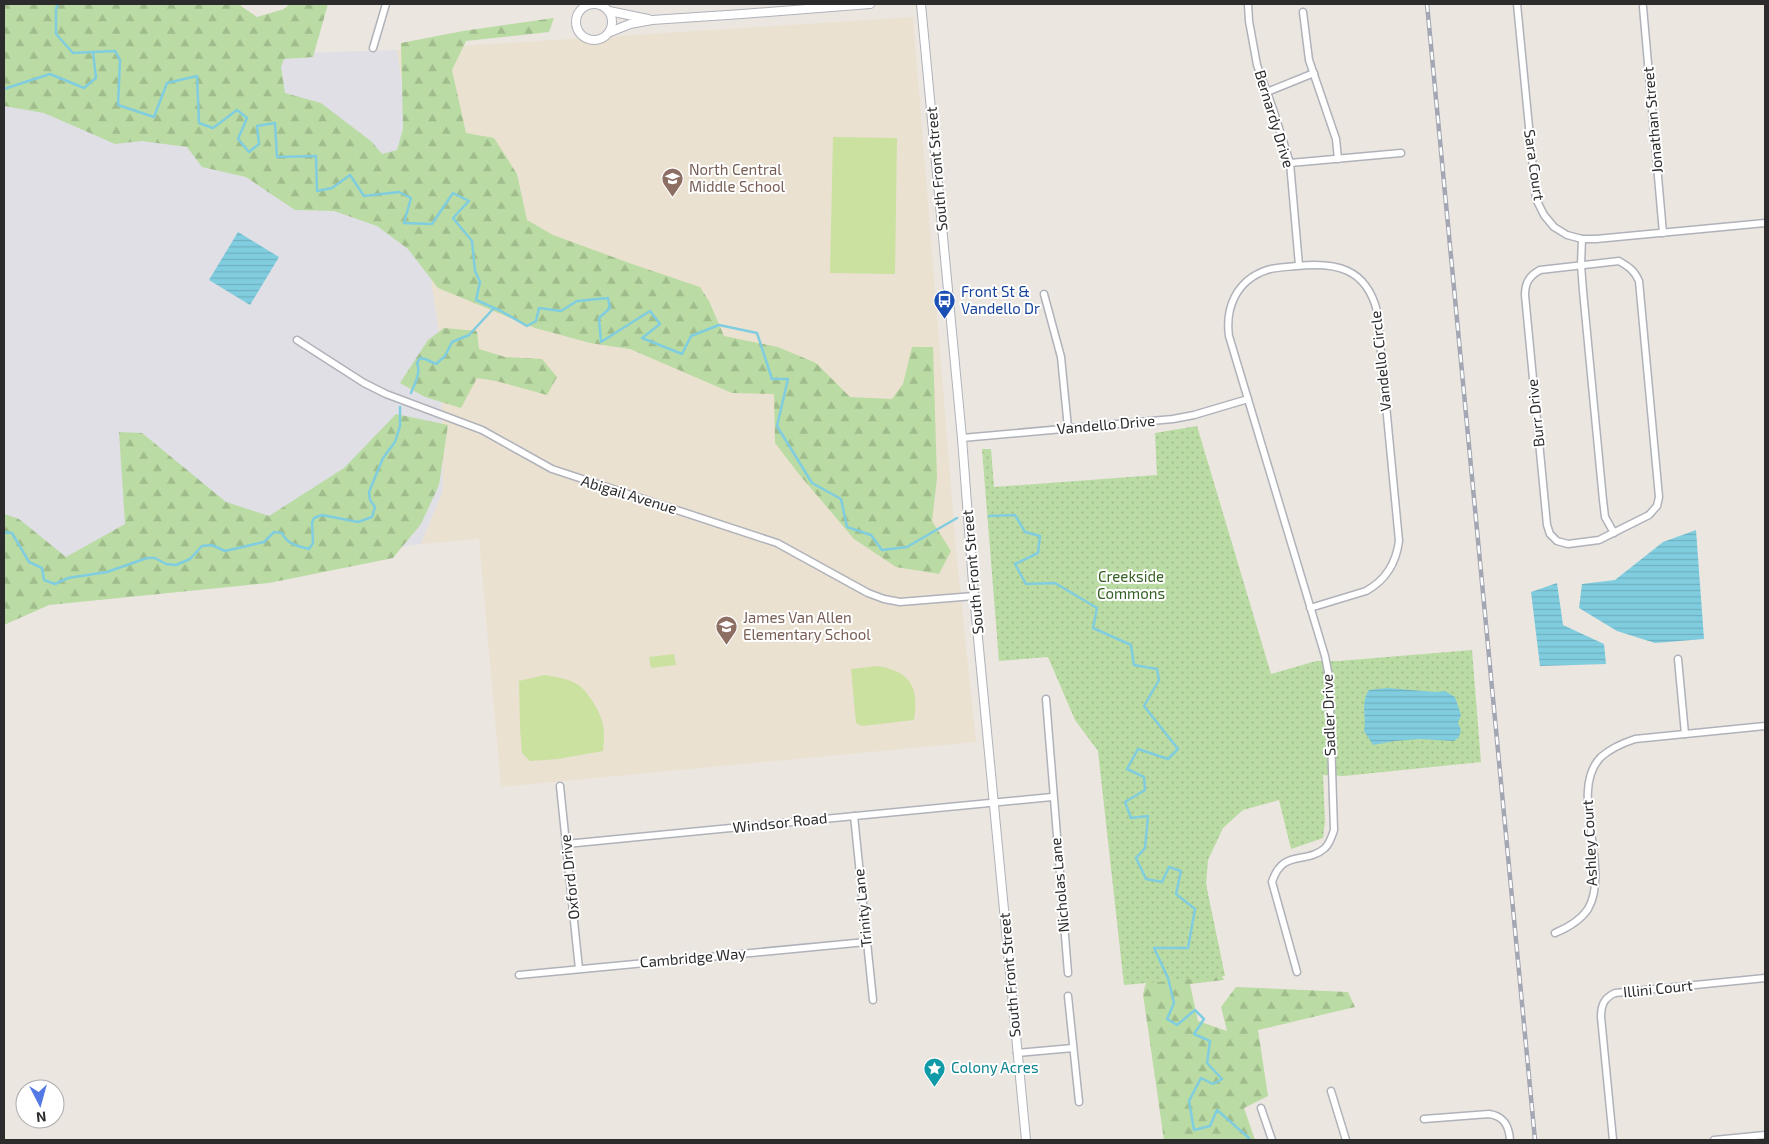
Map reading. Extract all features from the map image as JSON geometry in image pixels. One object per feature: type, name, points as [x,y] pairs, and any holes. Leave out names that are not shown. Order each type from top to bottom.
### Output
[{"type":"street","points":[[373,48],[386,4]]},
{"type":"street","points":[[652,20],[592,4],[582,6],[576,16],[576,26],[584,38],[595,40],[601,39],[610,32],[630,24],[652,20],[870,4]]},
{"type":"street","name":"South Front Street","points":[[921,4],[962,438],[974,596],[1026,1140]]},
{"type":"street","name":"Bernardy Drive","points":[[1248,4],[1257,65],[1290,163],[1299,265]]},
{"type":"street","name":"Sara Court","points":[[1517,4],[1536,199],[1544,215],[1554,226],[1567,236],[1596,239],[1765,223]]},
{"type":"street","points":[[605,7],[613,21],[610,32]]},
{"type":"street","name":"Jonathan Street","points":[[1643,8],[1663,233]]},
{"type":"street","points":[[1303,12],[1309,60],[1336,139],[1338,159]]},
{"type":"street","points":[[1267,92],[1314,73]]},
{"type":"street","points":[[1290,163],[1401,153]]},
{"type":"street","points":[[1582,239],[1581,265],[1603,500],[1605,518],[1614,533]]},
{"type":"street","name":"Burr Drive","points":[[1619,261],[1630,267],[1635,272],[1639,281],[1659,497],[1657,506],[1649,515],[1600,540],[1568,544],[1558,541],[1550,534],[1547,525],[1525,285],[1532,274],[1540,270],[1581,265],[1619,261]]},
{"type":"street","name":"Vandello Circle","points":[[1248,400],[1229,336],[1228,325],[1231,305],[1241,287],[1256,275],[1273,268],[1326,264],[1346,270],[1364,283],[1377,311],[1399,541],[1398,552],[1389,571],[1375,586],[1366,591],[1310,608]]},
{"type":"street","points":[[1044,294],[1061,357],[1068,428]]},
{"type":"street","name":"Abigail Avenue","points":[[297,340],[364,383],[386,394],[482,430],[552,469],[777,542],[868,593],[900,602],[974,596]]},
{"type":"street","name":"Vandello Drive","points":[[962,438],[1173,419],[1248,400]]},
{"type":"street","name":"Sadler Drive","points":[[1248,400],[1325,656],[1329,677],[1334,830],[1325,848],[1280,865],[1272,882],[1297,972]]},
{"type":"street","points":[[1678,659],[1685,734]]},
{"type":"street","name":"Nicholas Lane","points":[[1046,699],[1052,797],[1068,973]]},
{"type":"street","name":"Ashley Court","points":[[1555,933],[1576,922],[1588,908],[1594,891],[1595,871],[1588,795],[1591,775],[1600,758],[1617,746],[1635,739],[1765,726]]},
{"type":"street","name":"Oxford Drive","points":[[560,786],[580,969]]},
{"type":"street","points":[[995,803],[1052,797]]},
{"type":"street","name":"Windsor Road","points":[[566,844],[995,803]]},
{"type":"street","name":"Trinity Lane","points":[[854,816],[873,1000]]},
{"type":"street","name":"Cambridge Way","points":[[519,975],[866,942]]},
{"type":"street","name":"Illini Court","points":[[1613,1140],[1601,1017],[1604,1001],[1615,993],[1765,978]]},
{"type":"street","points":[[1068,996],[1079,1102]]},
{"type":"street","points":[[1017,1054],[1073,1048]]},
{"type":"street","points":[[1332,1091],[1346,1140]]},
{"type":"street","points":[[1261,1108],[1272,1140]]},
{"type":"street","points":[[1424,1119],[1496,1115],[1507,1124],[1510,1140]]},
{"type":"street","points":[[1714,1140],[1765,1135]]},
{"type":"shaded area","points":[[913,17],[956,549],[976,742],[501,787],[479,539],[421,544],[443,491],[441,346],[397,50]]},
{"type":"shaded area","points":[[397,50],[441,346],[443,491],[421,544],[4,605],[4,73],[103,60]]},
{"type":"green space","points":[[4,4],[241,4],[241,6],[257,17],[284,9],[290,4],[328,4],[313,57],[284,59],[281,67],[285,93],[321,103],[372,142],[382,154],[397,150],[403,129],[401,43],[463,31],[554,18],[549,32],[466,41],[452,70],[466,133],[494,138],[517,174],[527,220],[553,235],[700,287],[709,301],[724,336],[778,347],[816,363],[850,397],[892,399],[903,384],[912,347],[933,347],[937,478],[932,521],[951,551],[939,574],[896,567],[854,539],[775,443],[774,394],[732,393],[630,349],[590,343],[535,328],[438,288],[408,249],[377,226],[334,211],[295,210],[246,177],[202,167],[187,147],[142,141],[115,144],[44,113],[4,106]]},
{"type":"green space","points":[[833,137],[897,138],[895,274],[830,273]]},
{"type":"green space","points":[[444,328],[477,331],[479,349],[505,357],[542,359],[557,377],[547,395],[496,381],[477,378],[461,408],[425,397],[400,383],[428,340]]},
{"type":"green space","points":[[396,414],[448,425],[439,485],[421,524],[393,558],[269,583],[49,605],[4,625],[4,514],[19,519],[66,557],[125,524],[119,432],[142,433],[226,502],[269,516],[344,468]]},
{"type":"green space","name":"Creekside Commons","points":[[1197,426],[1271,674],[1316,661],[1339,661],[1472,650],[1481,762],[1344,776],[1323,775],[1325,822],[1323,838],[1291,849],[1279,800],[1243,810],[1223,828],[1208,860],[1206,884],[1225,976],[1124,985],[1098,751],[1075,720],[1048,657],[999,661],[982,449],[991,449],[994,487],[1157,475],[1155,433]]},
{"type":"green space","points":[[674,654],[676,665],[651,668],[649,657]]},
{"type":"green space","points":[[878,666],[898,672],[910,683],[914,690],[915,698],[914,720],[862,726],[856,723],[851,669]]},
{"type":"green space","points":[[545,675],[572,681],[589,696],[598,710],[604,729],[603,751],[558,759],[530,761],[522,753],[519,681]]},
{"type":"green space","points":[[1123,767],[1192,793],[1220,972],[1224,980],[1190,984],[1198,1021],[1227,1031],[1221,1007],[1236,987],[1348,992],[1355,1007],[1258,1030],[1268,1096],[1244,1108],[1255,1140],[1164,1140],[1143,994],[1150,968]]},
{"type":"water","points":[[238,232],[279,257],[250,305],[209,280]]},
{"type":"water","points":[[1696,530],[1704,639],[1655,643],[1617,631],[1579,608],[1582,584],[1615,580],[1663,542]]},
{"type":"water","points":[[1557,583],[1563,625],[1604,644],[1606,664],[1540,666],[1531,592]]},
{"type":"water","points":[[1387,688],[1435,692],[1445,691],[1455,697],[1461,715],[1458,723],[1461,730],[1459,737],[1454,741],[1420,739],[1373,745],[1364,731],[1366,695],[1369,690]]},
{"type":"waterway","points":[[58,4],[56,9],[56,34],[73,53],[93,52]]},
{"type":"waterway","points":[[4,89],[50,74],[84,88],[96,78],[93,52],[115,51],[120,60],[118,105],[154,117],[167,83],[197,76],[199,123],[213,128],[237,110],[247,118],[238,139],[249,152],[259,144],[257,126],[275,123],[277,157],[316,156],[317,191],[332,188],[350,175],[364,196],[399,192],[411,198],[404,223],[432,224],[453,193],[469,201],[453,218],[472,241],[475,271],[480,282],[476,300],[501,311],[527,326],[536,321],[539,308],[561,311],[577,301],[608,298],[610,308],[599,318],[601,342],[650,311],[660,324],[642,338],[682,354],[691,336],[719,325],[757,333],[772,379],[788,379],[777,426],[812,483],[841,499],[847,527],[871,535],[882,550],[907,547],[957,518]]},
{"type":"waterway","points":[[411,393],[417,378],[417,363],[420,358],[436,364],[445,356],[452,342],[469,335],[494,308]]},
{"type":"waterway","points":[[4,532],[12,533],[29,562],[42,568],[44,580],[55,584],[68,578],[107,572],[147,558],[155,558],[166,564],[176,565],[190,559],[202,546],[212,545],[225,551],[264,542],[274,532],[282,533],[290,542],[309,549],[313,543],[312,523],[314,518],[322,515],[358,522],[372,517],[375,507],[370,500],[369,492],[383,458],[395,442],[400,426],[400,407]]},
{"type":"waterway","points":[[989,516],[1015,515],[1025,532],[1040,536],[1038,553],[1015,564],[1026,584],[1055,583],[1097,608],[1093,628],[1131,645],[1134,665],[1157,669],[1159,680],[1144,706],[1178,749],[1168,759],[1138,749],[1127,769],[1144,777],[1145,790],[1125,802],[1131,818],[1148,816],[1145,848],[1136,858],[1146,879],[1162,882],[1169,867],[1181,871],[1176,894],[1195,909],[1188,948],[1154,948],[1168,978],[1174,1003],[1167,1019],[1177,1025],[1195,1010],[1204,1019],[1194,1034],[1210,1041],[1207,1063],[1222,1079],[1213,1084],[1201,1078],[1189,1101],[1194,1130],[1210,1126],[1217,1110],[1249,1138],[1247,1140]]},
{"type":"railway","points":[[1427,4],[1535,1140]]},
{"type":"place","name":"North Central Middle School","points":[[673,198]]},
{"type":"place","name":"Front St & Vandello Dr","points":[[945,320]]},
{"type":"place","name":"James Van Allen Elementary School","points":[[727,646]]},
{"type":"place","name":"Colony Acres","points":[[935,1087]]}]
